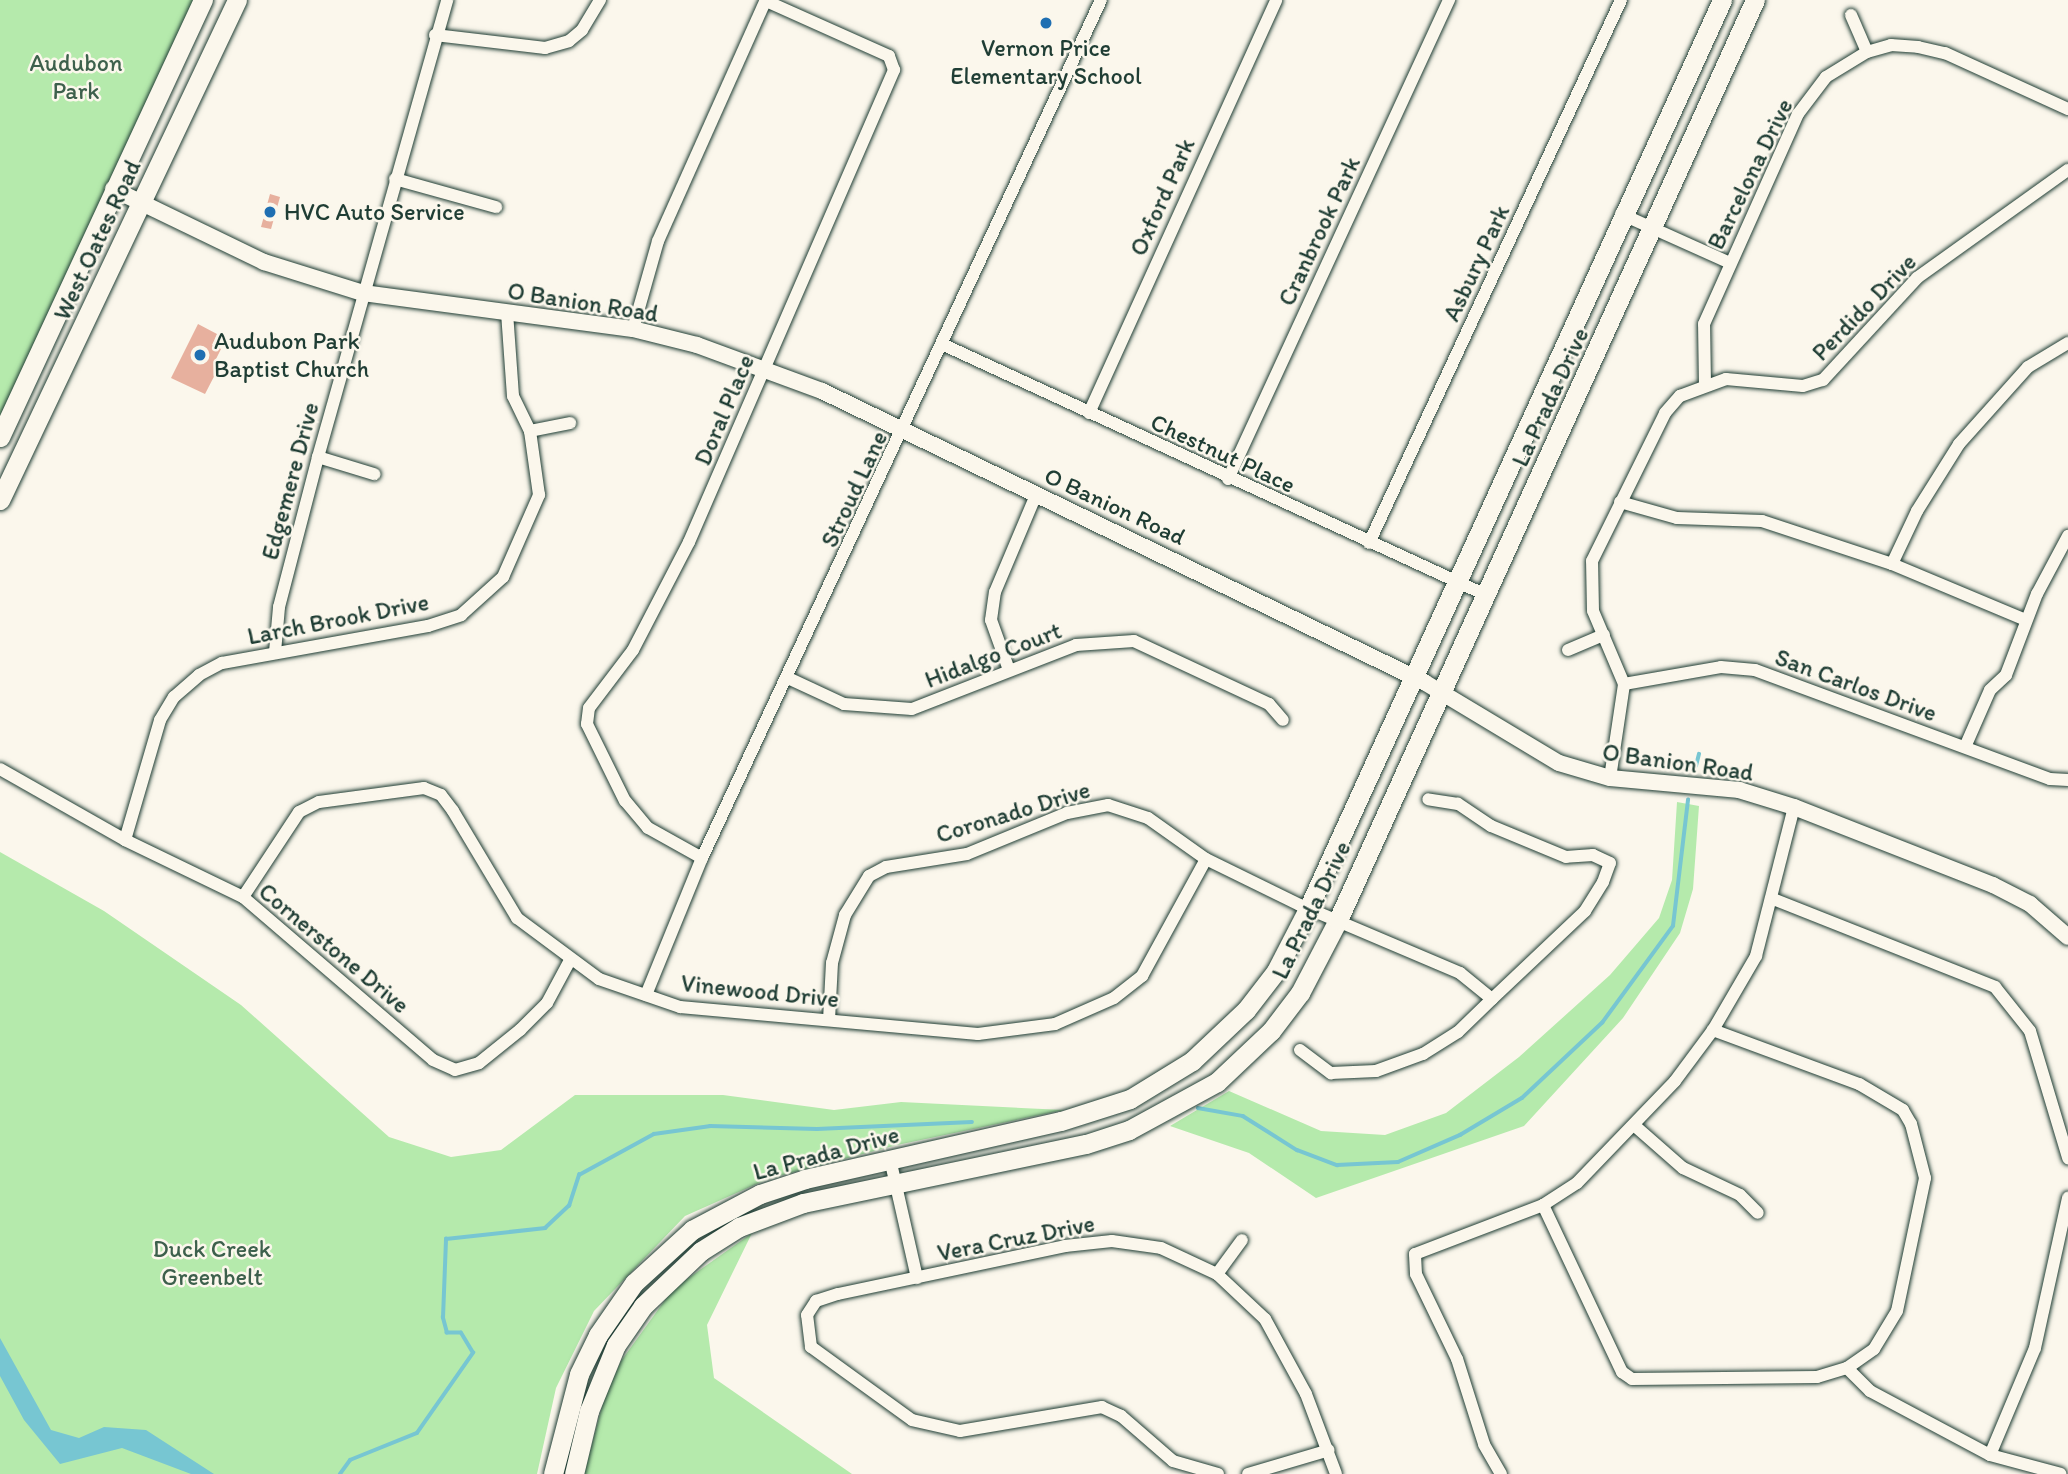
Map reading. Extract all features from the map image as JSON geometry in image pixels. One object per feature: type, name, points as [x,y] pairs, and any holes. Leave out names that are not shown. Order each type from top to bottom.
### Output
[{"type":"main road","name":"West Oates Road","points":[[0,437],[203,0]]},
{"type":"main road","name":"West Oates Road","points":[[0,500],[237,0]]},
{"type":"main road","name":"La Prada Drive","points":[[553,1474],[579,1374],[598,1335],[635,1283],[692,1230],[760,1194],[890,1159],[1061,1121],[1130,1099],[1157,1084],[1218,1041],[1247,1010],[1276,971],[1308,909],[1459,584],[1621,214],[1722,0]]},
{"type":"main road","name":"La Prada Drive","points":[[574,1474],[589,1411],[616,1345],[668,1279],[739,1227],[803,1203],[896,1187],[1086,1144],[1166,1113],[1217,1082],[1271,1031],[1300,993],[1338,919],[1440,691],[1654,229],[1755,0]]},
{"type":"street","name":"Edgemere Drive","points":[[275,652],[279,607],[318,457],[447,0]]},
{"type":"street","points":[[435,36],[545,48],[569,41],[582,30],[600,0]]},
{"type":"street","points":[[633,329],[658,242],[766,0]]},
{"type":"street","name":"Doral Place","points":[[702,858],[648,828],[625,801],[587,724],[589,708],[633,650],[689,542],[894,70],[888,56],[766,0]]},
{"type":"street","name":"Stroud Lane","points":[[646,995],[702,858],[944,345],[1101,0]]},
{"type":"street","name":"Oxford Park","points":[[1089,413],[1276,0]]},
{"type":"street","name":"Cranbrook Park","points":[[1227,479],[1449,0]]},
{"type":"street","name":"Asbury Park","points":[[1369,543],[1621,0]]},
{"type":"street","points":[[1851,15],[1867,52]]},
{"type":"street","name":"Barcelona Drive","points":[[1705,385],[1704,324],[1798,114],[1826,78],[1867,52],[1891,45],[1945,53],[2068,109]]},
{"type":"street","name":"Perdido Drive","points":[[1625,684],[1604,635],[1589,584],[1591,561],[1665,413],[1680,396],[1705,385],[1741,377],[1803,386],[1823,380],[1917,278],[2068,170]]},
{"type":"street","points":[[395,179],[496,207]]},
{"type":"street","name":"O Banion Road","points":[[113,189],[264,262],[363,293],[633,329],[764,370],[903,432],[1415,677],[1559,763],[1610,778],[1739,790],[1794,807],[1993,885],[2030,904],[2068,937]]},
{"type":"street","points":[[1621,214],[1730,264]]},
{"type":"street","name":"Larch Brook Drive","points":[[125,840],[148,756],[174,697],[222,663],[428,626],[461,615],[488,595],[503,577],[539,495],[530,431],[513,396],[507,313]]},
{"type":"street","points":[[1892,564],[1917,511],[1959,444],[2028,367],[2068,343]]},
{"type":"street","name":"Chestnut Place","points":[[944,345],[1227,479],[1486,595]]},
{"type":"street","points":[[530,431],[570,423]]},
{"type":"street","points":[[318,457],[374,474]]},
{"type":"street","points":[[1009,670],[991,620],[995,592],[1036,495]]},
{"type":"street","points":[[1620,502],[1677,518],[1762,521],[1892,564],[2026,621]]},
{"type":"street","points":[[1965,747],[1990,691],[2006,676],[2026,621],[2068,536]]},
{"type":"street","points":[[1567,650],[1604,635]]},
{"type":"street","name":"Hidalgo Court","points":[[788,678],[844,704],[912,709],[1076,645],[1134,642],[1269,704],[1283,720]]},
{"type":"street","name":"San Carlos Drive","points":[[1625,684],[1721,667],[1755,670],[2050,779],[2068,780]]},
{"type":"street","points":[[1610,778],[1625,684]]},
{"type":"street","name":"Cornerstone Drive","points":[[0,769],[125,840],[243,897],[433,1060],[455,1070],[479,1063],[520,1030],[547,1003],[569,962]]},
{"type":"street","name":"Vinewood Drive","points":[[243,897],[299,812],[319,802],[424,788],[441,795],[453,811],[517,918],[569,962],[680,1007],[978,1034],[1019,1031],[1088,1011],[1142,976],[1206,859]]},
{"type":"street","points":[[1300,1050],[1331,1073],[1376,1071],[1423,1054],[1458,1032],[1585,911],[1611,863],[1592,855],[1566,857],[1491,825],[1458,804],[1428,799]]},
{"type":"street","name":"Coronado Drive","points":[[829,1020],[832,963],[845,915],[869,876],[886,867],[967,854],[1067,813],[1108,805],[1147,818],[1206,859],[1308,909],[1338,919],[1460,973],[1492,999]]},
{"type":"street","points":[[1501,1474],[1413,1262],[1427,1248],[1543,1205],[1577,1183],[1635,1126],[1713,1030],[1756,956],[1773,900],[1794,807]]},
{"type":"street","points":[[1773,900],[1995,987],[2030,1031],[2062,1108],[2068,1158]]},
{"type":"street","points":[[1543,1205],[1622,1372],[1632,1379],[1816,1377],[1847,1367],[1874,1349],[1897,1311],[1925,1178],[1912,1124],[1892,1101],[1859,1084],[1713,1030]]},
{"type":"street","points":[[1635,1126],[1683,1167],[1733,1192],[1758,1213]]},
{"type":"street","points":[[890,1159],[917,1278]]},
{"type":"street","points":[[1990,1455],[2035,1348],[2068,1198]]},
{"type":"street","points":[[1217,1274],[1242,1240]]},
{"type":"street","name":"Vera Cruz Drive","points":[[1218,1474],[1173,1461],[1121,1416],[1102,1407],[960,1431],[938,1430],[912,1420],[811,1347],[805,1332],[816,1301],[917,1278],[1112,1241],[1161,1248],[1217,1274],[1265,1319],[1329,1450],[1336,1474]]},
{"type":"street","points":[[1847,1367],[1870,1391],[1990,1455],[2061,1474]]},
{"type":"street","points":[[1248,1474],[1329,1450]]},
{"type":"green space","name":"Audubon Park","points":[[0,0],[196,0],[0,420]]},
{"type":"green space","points":[[1677,802],[1699,806],[1693,889],[1680,933],[1623,1018],[1524,1126],[1316,1198],[1249,1153],[1170,1126],[1229,1091],[1321,1131],[1385,1135],[1446,1113],[1519,1057],[1610,975],[1659,918],[1672,880]]},
{"type":"green space","name":"Duck Creek Greenbelt","points":[[0,852],[104,911],[241,1005],[389,1137],[451,1157],[501,1150],[575,1095],[723,1095],[834,1110],[901,1102],[1064,1110],[897,1145],[768,1179],[685,1216],[594,1311],[556,1388],[537,1474],[0,1474]]},
{"type":"green space","points":[[752,1233],[707,1325],[714,1378],[852,1474],[584,1474],[604,1399],[621,1361],[673,1289]]},
{"type":"water","points":[[0,1338],[51,1430],[79,1438],[104,1427],[146,1430],[214,1474],[191,1474],[122,1448],[60,1464],[24,1420],[0,1376]]},
{"type":"building","name":"HVC Auto Service","points":[[270,194],[280,197],[271,229],[261,227]]},
{"type":"building","name":"Audubon Park Baptist Church","points":[[198,324],[217,334],[212,345],[221,349],[215,361],[221,363],[205,394],[171,378]]},
{"type":"waterway","points":[[1696,766],[1699,754]]},
{"type":"waterway","points":[[1198,1108],[1243,1116],[1297,1150],[1337,1165],[1398,1162],[1460,1135],[1522,1098],[1602,1023],[1673,926],[1688,800]]},
{"type":"waterway","points":[[340,1474],[350,1460],[417,1433],[473,1353],[461,1333],[447,1333],[443,1318],[446,1239],[545,1228],[569,1206],[579,1175],[654,1134],[710,1126],[817,1129],[972,1122]]},
{"type":"place","name":"Vernon Price Elementary School","points":[[1046,23]]},
{"type":"place","name":"HVC Auto Service","points":[[270,212]]},
{"type":"place","name":"Audubon Park Baptist Church","points":[[200,355]]}]
